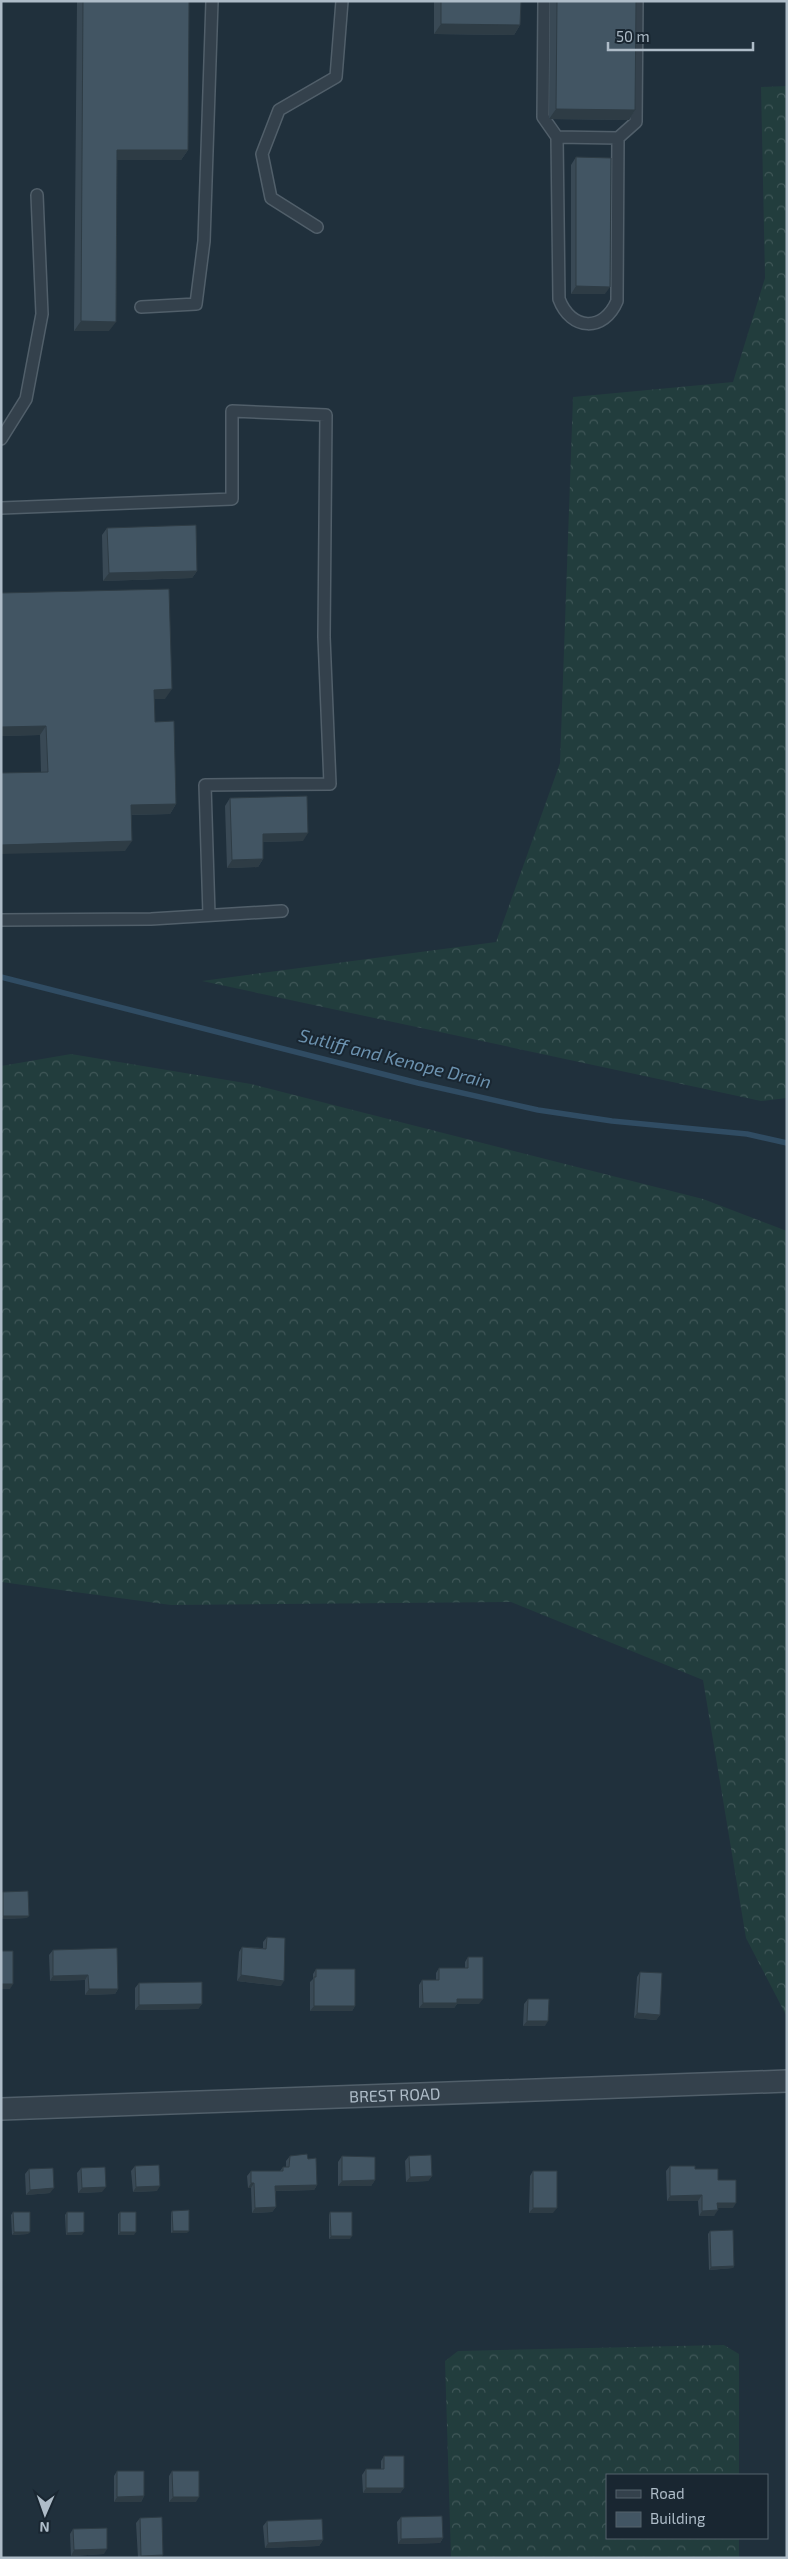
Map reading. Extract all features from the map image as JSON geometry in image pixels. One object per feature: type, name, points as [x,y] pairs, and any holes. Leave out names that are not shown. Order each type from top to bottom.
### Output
[{"type":"street","name":"BREST ROAD","points":[[1,2109],[787,2080]]},
{"type":"lane","points":[[141,307],[196,304],[204,242],[212,1]]},
{"type":"lane","points":[[317,227],[271,198],[262,154],[279,110],[336,77],[342,1]]},
{"type":"lane","points":[[544,1],[543,117],[557,137],[559,299],[564,312],[574,320],[589,324],[602,321],[612,313],[617,301],[618,138]]},
{"type":"lane","points":[[557,137],[618,138],[636,122],[637,1]]},
{"type":"lane","points":[[1,439],[26,399],[42,314],[37,195]]},
{"type":"lane","points":[[1,508],[232,498],[232,411],[326,415],[324,637],[330,784],[206,785],[209,915]]},
{"type":"lane","points":[[1,920],[151,919],[282,911]]},
{"type":"green space","points":[[787,86],[787,1098],[761,1101],[202,981],[496,942],[560,763],[573,397],[733,382],[765,278],[761,87]]},
{"type":"green space","points":[[71,1054],[251,1084],[703,1199],[787,1231],[787,2017],[746,1938],[703,1680],[511,1602],[171,1605],[1,1582],[1,1066]]},
{"type":"green space","points":[[724,2345],[739,2354],[739,2474],[606,2474],[606,2539],[739,2539],[739,2558],[451,2558],[445,2361],[458,2351]]},
{"type":"building","points":[[83,1],[189,1],[188,150],[117,150],[116,322],[81,321]]},
{"type":"building","points":[[441,1],[521,1],[520,25],[441,24]]},
{"type":"building","points":[[557,1],[636,1],[635,110],[556,109]]},
{"type":"building","points":[[576,157],[611,158],[610,287],[576,286]]},
{"type":"building","points":[[196,525],[197,571],[109,573],[107,528]]},
{"type":"building","points":[[169,589],[172,689],[154,690],[155,722],[174,721],[176,804],[131,805],[132,841],[1,845],[1,773],[48,772],[46,726],[1,727],[1,593]]},
{"type":"building","points":[[307,796],[308,833],[263,834],[263,859],[232,860],[230,798]]},
{"type":"building","points":[[28,1891],[29,1916],[3,1916],[3,1892]]},
{"type":"building","points":[[267,1937],[285,1938],[284,1981],[241,1975],[242,1947],[266,1949]]},
{"type":"building","points":[[117,1948],[118,1989],[89,1989],[88,1975],[53,1976],[53,1950]]},
{"type":"building","points":[[1,1951],[13,1951],[13,1984],[1,1984]]},
{"type":"building","points":[[468,1957],[483,1957],[483,1999],[457,1999],[457,2003],[423,2003],[422,1980],[439,1980],[439,1968],[468,1968]]},
{"type":"building","points":[[316,1969],[355,1969],[355,2006],[314,2006],[314,1977],[316,1977]]},
{"type":"building","points":[[640,1972],[662,1973],[660,2015],[637,2013]]},
{"type":"building","points":[[202,1982],[202,2004],[139,2005],[139,1983]]},
{"type":"building","points":[[528,1999],[549,1999],[548,2021],[527,2021]]},
{"type":"building","points":[[307,2154],[308,2159],[316,2158],[317,2185],[275,2186],[276,2207],[255,2208],[254,2183],[251,2183],[251,2171],[283,2171],[283,2167],[289,2167],[290,2156]]},
{"type":"building","points":[[431,2155],[432,2176],[410,2177],[409,2156]]},
{"type":"building","points":[[342,2156],[375,2157],[375,2180],[342,2181]]},
{"type":"building","points":[[159,2165],[160,2186],[136,2187],[135,2166]]},
{"type":"building","points":[[670,2166],[695,2166],[695,2169],[718,2169],[718,2180],[736,2180],[736,2203],[717,2203],[718,2210],[702,2211],[702,2195],[670,2196]]},
{"type":"building","points":[[105,2167],[106,2187],[82,2188],[81,2168]]},
{"type":"building","points":[[53,2168],[54,2188],[30,2190],[29,2169]]},
{"type":"building","points":[[533,2171],[557,2171],[557,2208],[533,2208]]},
{"type":"building","points":[[189,2210],[189,2231],[173,2231],[172,2211]]},
{"type":"building","points":[[13,2212],[30,2212],[30,2232],[14,2232]]},
{"type":"building","points":[[67,2212],[84,2212],[84,2232],[67,2233]]},
{"type":"building","points":[[120,2212],[136,2212],[136,2232],[120,2232]]},
{"type":"building","points":[[330,2212],[352,2212],[352,2236],[331,2236]]},
{"type":"building","points":[[733,2230],[734,2266],[711,2267],[710,2231]]},
{"type":"building","points":[[384,2456],[404,2456],[404,2488],[366,2488],[366,2469],[384,2469]]},
{"type":"building","points":[[117,2471],[144,2471],[144,2496],[117,2497]]},
{"type":"building","points":[[172,2471],[199,2471],[199,2497],[173,2497]]},
{"type":"building","points":[[442,2516],[443,2538],[401,2539],[401,2517]]},
{"type":"building","points":[[162,2517],[163,2555],[141,2556],[140,2518]]},
{"type":"building","points":[[322,2519],[323,2540],[268,2543],[267,2521]]},
{"type":"building","points":[[107,2528],[107,2549],[74,2550],[73,2529]]},
{"type":"waterway","name":"Sutliff and Kenope Drain","points":[[1,977],[418,1083],[538,1110],[612,1121],[747,1134],[787,1143]]}]
